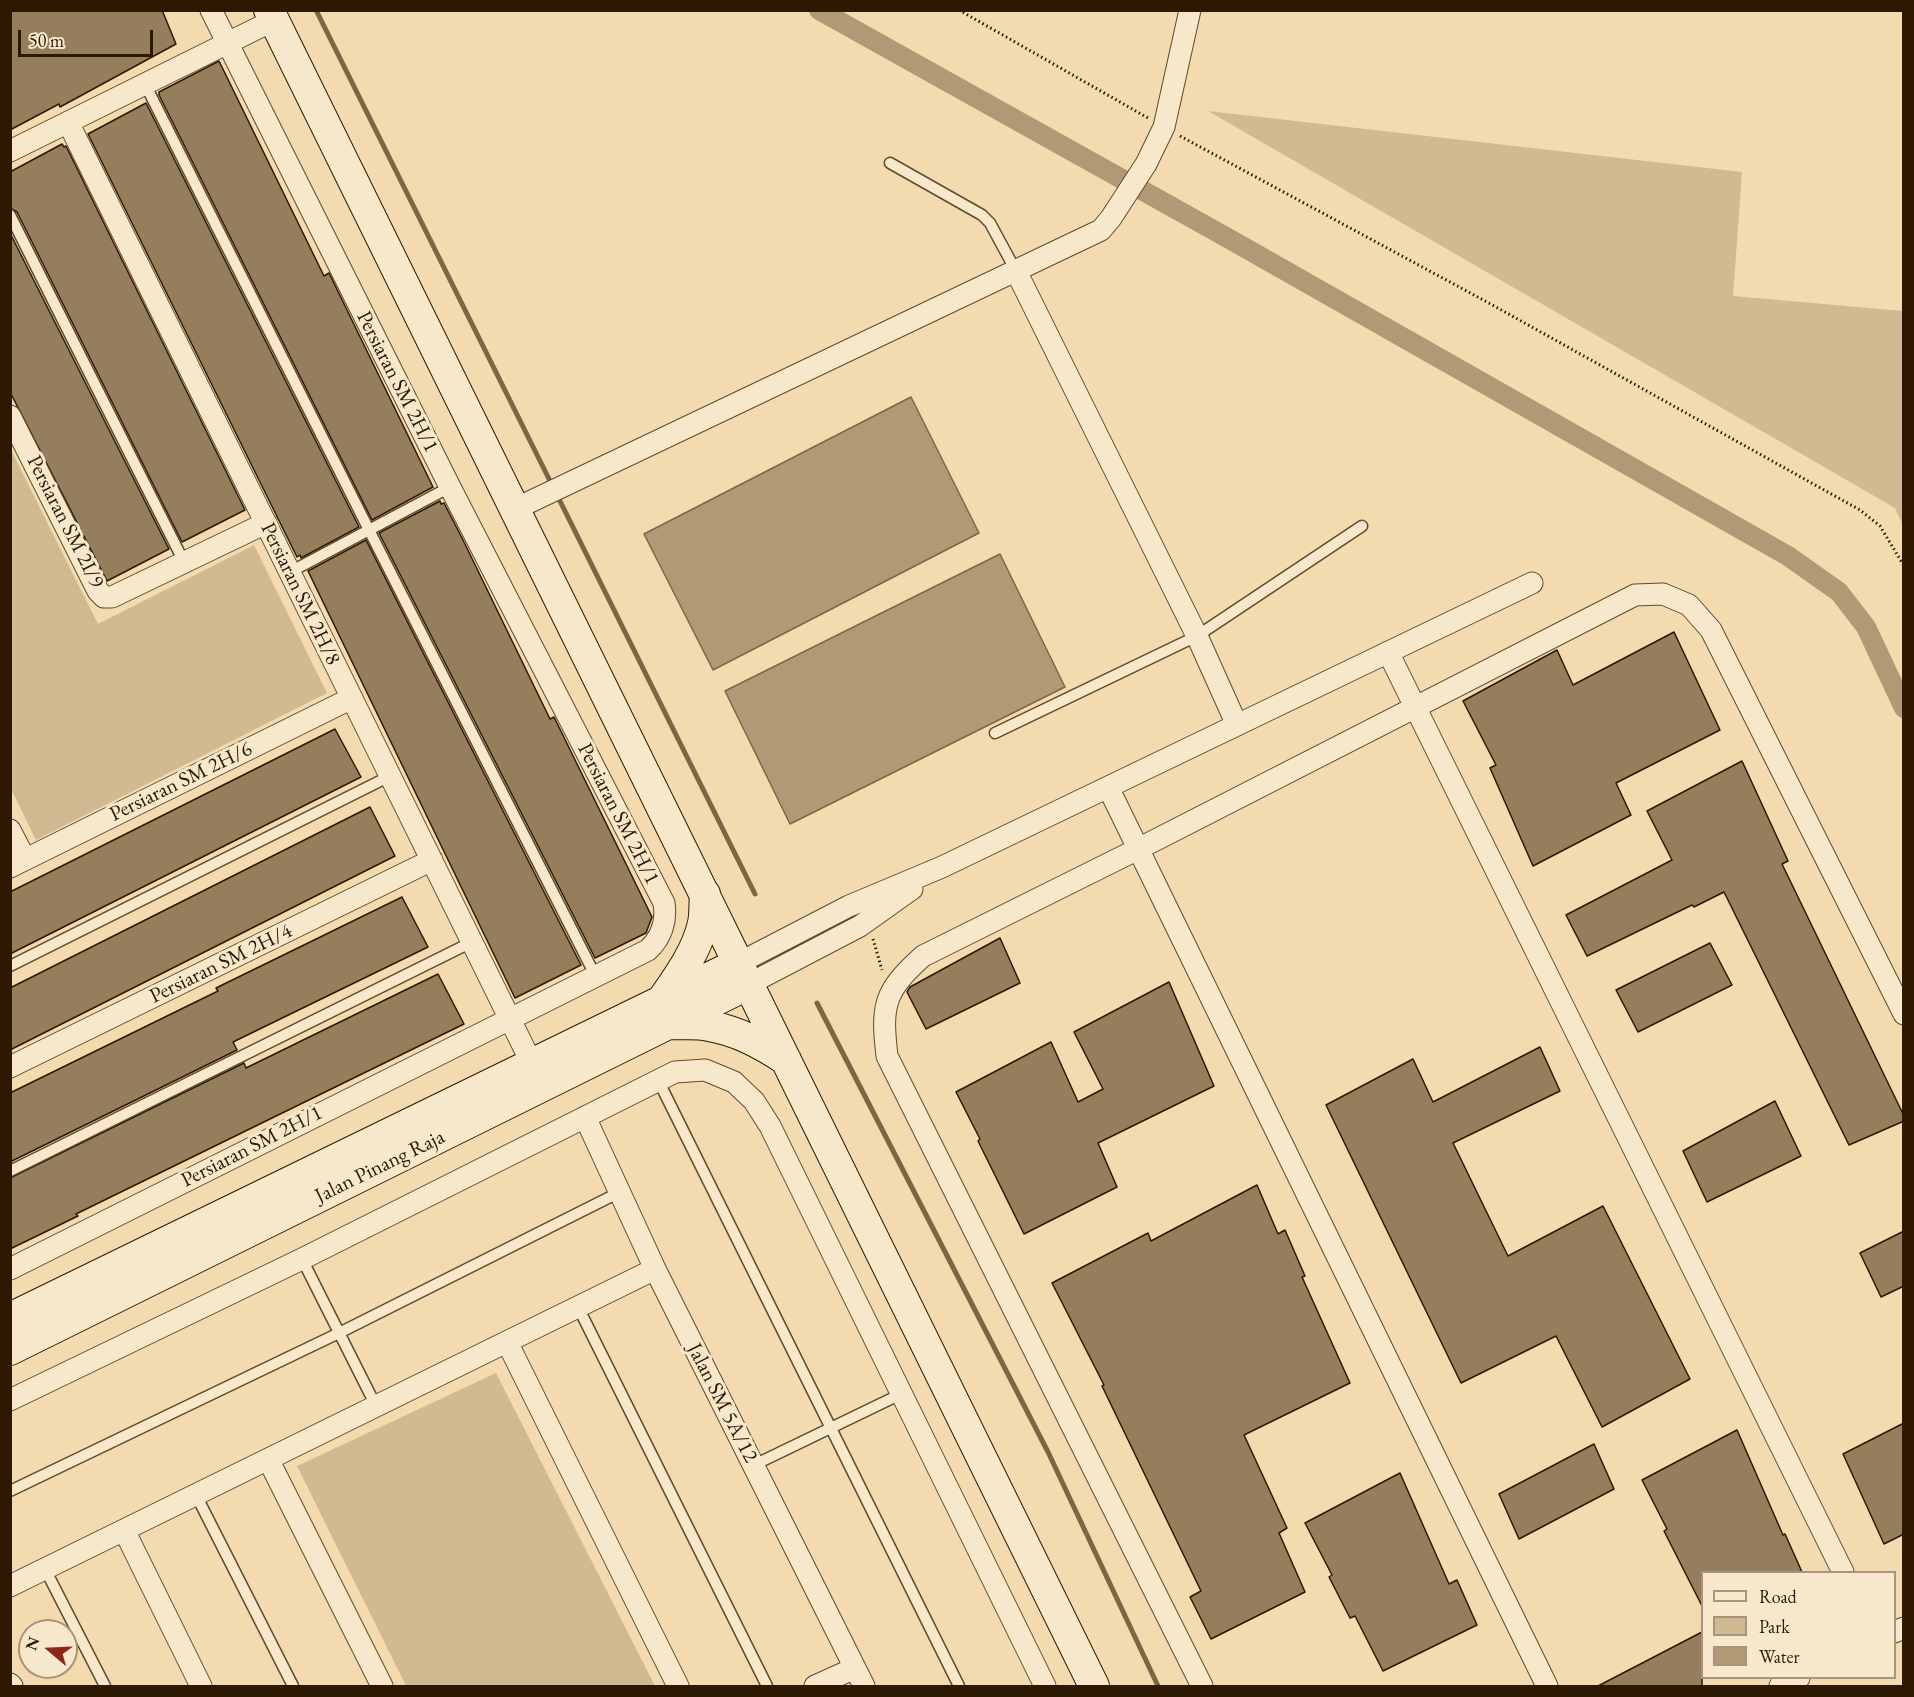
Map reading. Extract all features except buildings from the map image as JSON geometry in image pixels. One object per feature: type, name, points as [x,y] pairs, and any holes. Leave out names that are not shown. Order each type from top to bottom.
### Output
[{"type":"street","name":"Persiaran SM 2H/1","points":[[10,1269],[648,950],[655,943],[666,915],[664,903],[450,488],[211,10]]},
{"type":"street","points":[[515,509],[1101,230],[1112,218],[1146,164],[1164,127],[1190,10]]},
{"type":"street","points":[[10,151],[227,43],[271,15],[1094,1686]]},
{"type":"street","name":"Persiaran SM 2H/8","points":[[68,122],[533,1066]]},
{"type":"street","points":[[1016,271],[1197,636],[1237,725]]},
{"type":"street","name":"Persiaran SM 2I/9","points":[[10,416],[98,591],[104,597],[112,597],[185,564],[266,523]]},
{"type":"street","points":[[744,973],[849,906],[942,867],[1532,583]]},
{"type":"street","points":[[1202,1686],[887,1056],[883,1025],[889,995],[905,972],[923,956],[1635,595],[1663,594],[1689,605],[1711,630],[1904,1014]]},
{"type":"street","points":[[1388,652],[1843,1571]]},
{"type":"street","name":"Persiaran SM 2H/6","points":[[18,863],[352,698]]},
{"type":"street","points":[[1108,788],[1547,1686]]},
{"type":"street","points":[[10,830],[18,863]]},
{"type":"street","name":"Persiaran SM 2H/4","points":[[10,1067],[432,860]]},
{"type":"street","points":[[744,973],[867,921],[942,867]]},
{"type":"street","points":[[665,1013],[703,923],[705,894]]},
{"type":"street","name":"Jalan Pinang Raja","points":[[10,1350],[744,973]]},
{"type":"street","points":[[10,1318],[533,1066],[665,1013],[737,1033],[757,1041],[786,1060]]},
{"type":"street","points":[[10,1400],[302,1259],[658,1080],[675,1072],[705,1070],[734,1082],[754,1101],[770,1126],[1045,1686]]},
{"type":"street","name":"Jalan SM 5A/12","points":[[585,1117],[655,1269],[859,1677]]},
{"type":"street","points":[[10,1586],[655,1269]]},
{"type":"street","points":[[507,1342],[678,1686]]},
{"type":"street","points":[[268,1459],[382,1686]]},
{"type":"street","points":[[124,1530],[201,1686]]},
{"type":"street","points":[[815,1686],[859,1677]]},
{"type":"street","points":[[1780,1686],[1795,1679]]},
{"type":"lane","points":[[145,84],[596,975]]},
{"type":"lane","points":[[890,163],[982,215],[990,223],[1016,271]]},
{"type":"lane","points":[[10,215],[185,564]]},
{"type":"lane","points":[[290,572],[450,488]]},
{"type":"lane","points":[[995,733],[1197,636],[1362,526]]},
{"type":"lane","points":[[10,966],[390,776]]},
{"type":"lane","points":[[10,1171],[472,942]]},
{"type":"lane","points":[[658,1080],[959,1686]]},
{"type":"lane","points":[[10,1491],[339,1333],[620,1192]]},
{"type":"lane","points":[[302,1259],[376,1406]]},
{"type":"lane","points":[[578,1307],[767,1686]]},
{"type":"lane","points":[[754,1465],[902,1394]]},
{"type":"lane","points":[[196,1495],[293,1686]]},
{"type":"lane","points":[[45,1569],[105,1686]]},
{"type":"path","points":[[959,10],[1164,127],[1487,302],[1860,510],[1880,525],[1904,566]]},
{"type":"path","points":[[867,921],[889,995]]},
{"type":"green space","points":[[1208,111],[1742,172],[1733,296],[1903,311],[1903,525],[1895,508]]},
{"type":"green space","points":[[10,448],[98,624],[254,545],[327,693],[36,840],[11,789]]},
{"type":"green space","points":[[496,1373],[655,1686],[406,1686],[297,1466]]},
{"type":"water","points":[[911,397],[979,533],[713,670],[644,534]]},
{"type":"water","points":[[1000,554],[1065,687],[790,824],[725,691]]},
{"type":"waterway","points":[[316,10],[553,487]]},
{"type":"waterway","points":[[819,10],[1233,241],[1788,556],[1839,592],[1866,627],[1904,708]]},
{"type":"waterway","points":[[557,495],[755,894]]},
{"type":"waterway","points":[[817,1003],[1048,1452],[1158,1686]]}]
